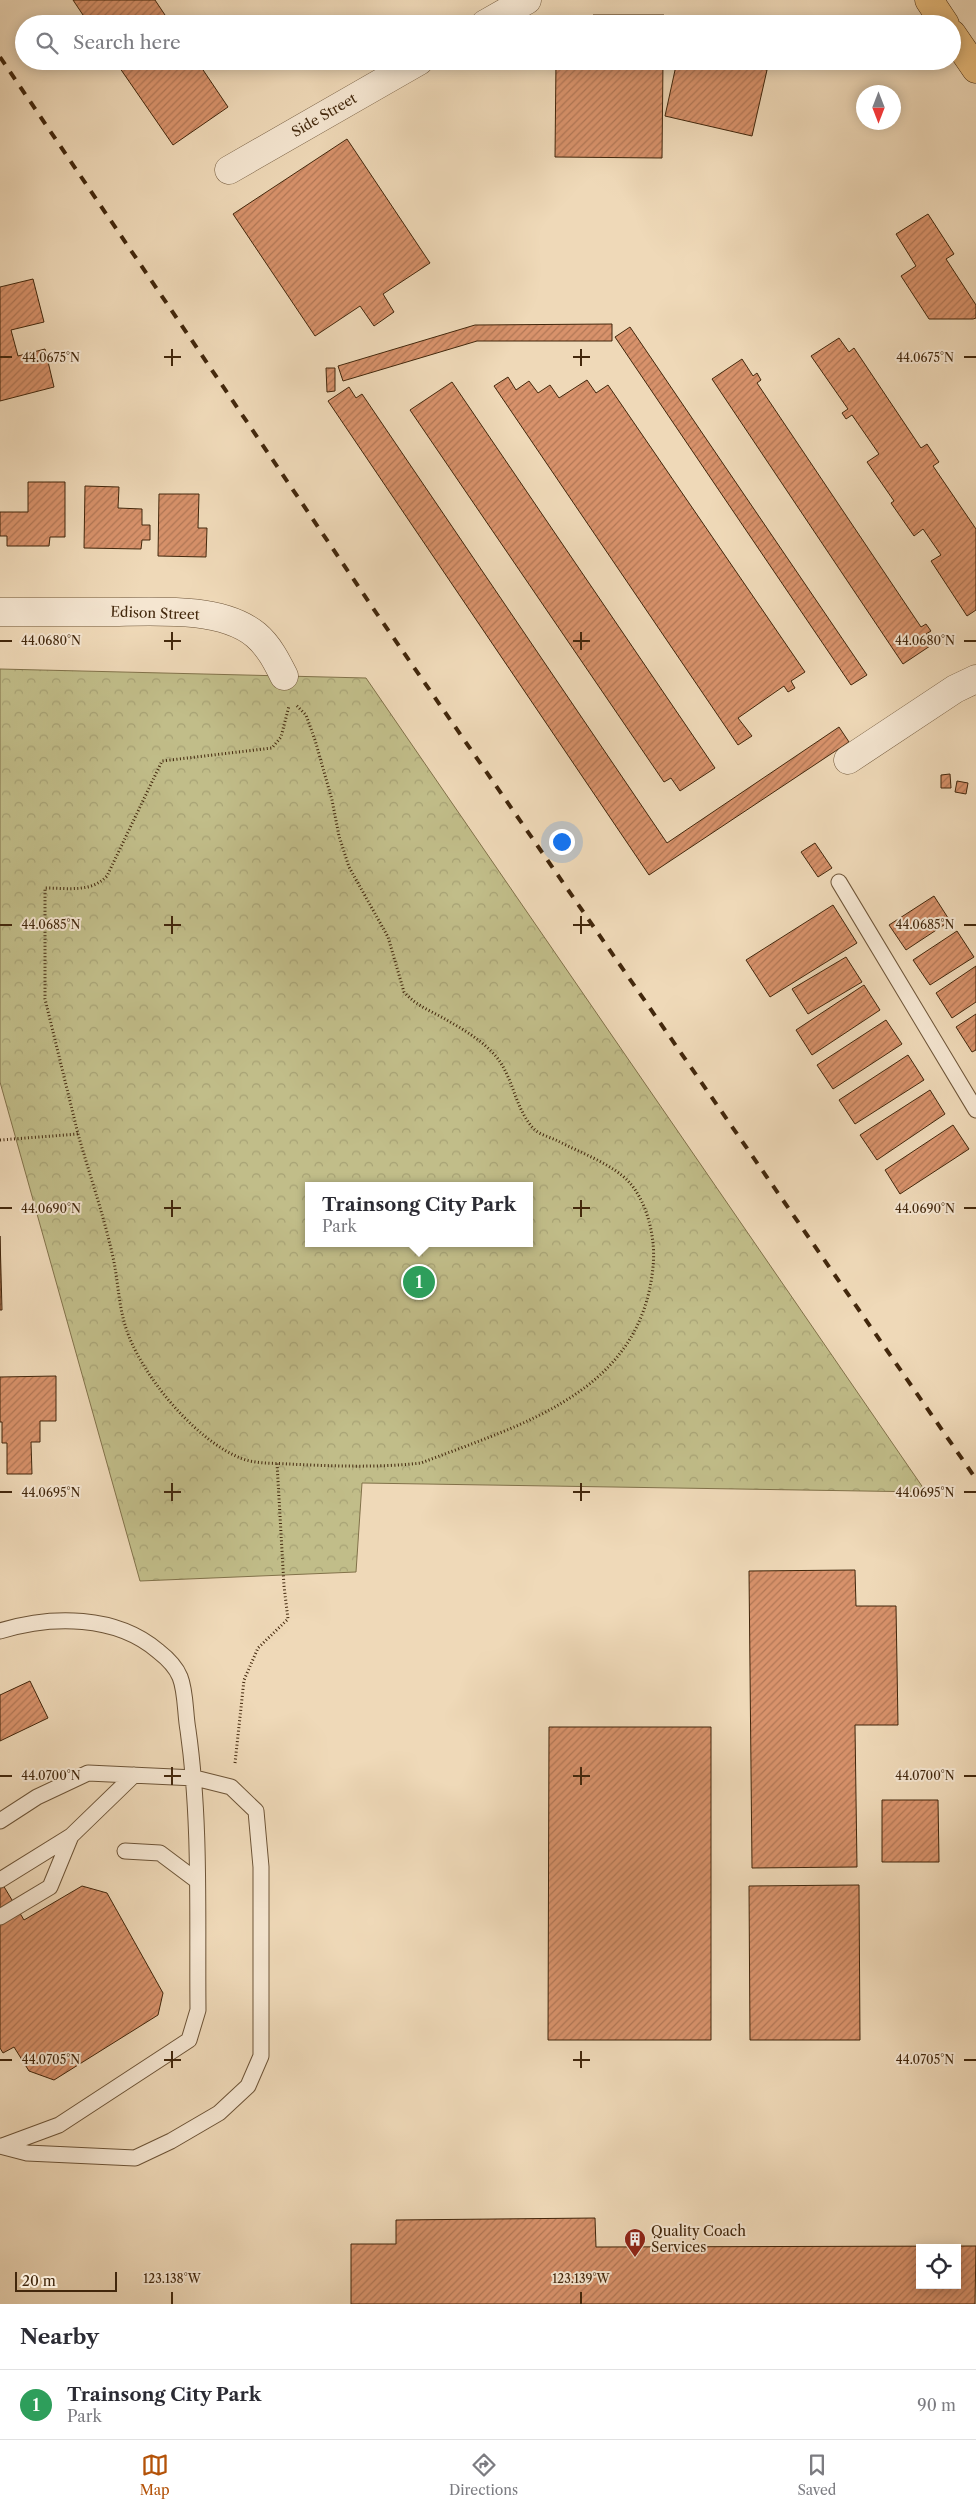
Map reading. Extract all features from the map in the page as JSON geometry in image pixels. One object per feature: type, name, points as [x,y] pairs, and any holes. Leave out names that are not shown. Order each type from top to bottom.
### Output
[{"type":"main road","points":[[929,0],[939,15]]},
{"type":"main road","points":[[961,47],[976,69]]},
{"type":"street","points":[[501,15],[527,0]]},
{"type":"street","name":"Side Street","points":[[229,170],[403,70]]},
{"type":"street","name":"Edison Street","points":[[0,612],[166,612],[210,616],[236,623],[256,635],[271,652],[284,676]]},
{"type":"street","points":[[848,760],[955,689],[976,679]]},
{"type":"lane","points":[[839,882],[976,1110]]},
{"type":"lane","points":[[0,1630],[36,1622],[71,1620],[113,1626],[144,1639],[169,1660],[180,1678],[195,1778],[198,2010],[189,2040],[59,2125],[2,2145]]},
{"type":"lane","points":[[0,1821],[37,1797],[88,1773],[195,1778],[231,1787],[256,1811],[262,1867],[261,2056],[248,2086],[219,2113],[171,2141],[136,2158],[27,2153],[2,2145]]},
{"type":"lane","points":[[0,1880],[71,1836],[134,1775]]},
{"type":"lane","points":[[0,1916],[50,1886],[71,1836]]},
{"type":"lane","points":[[125,1851],[160,1853],[196,1880]]},
{"type":"path","points":[[290,702],[306,715],[349,867],[388,937],[404,992],[428,1010],[469,1033],[491,1051],[510,1079],[520,1110],[537,1131],[617,1172],[629,1181],[639,1195],[648,1218],[653,1262],[650,1292],[645,1311],[623,1352],[584,1390],[561,1404],[421,1463],[404,1465],[277,1463],[244,1459],[214,1443],[185,1418],[147,1370],[131,1342],[125,1325],[112,1256],[78,1134],[45,999],[46,888],[85,888],[101,883],[107,876],[162,761],[272,748],[282,737],[290,702]]},
{"type":"path","points":[[0,1140],[78,1134]]},
{"type":"path","points":[[231,1787],[244,1680],[258,1648],[288,1619],[284,1586],[277,1463]]},
{"type":"green space","points":[[0,669],[366,678],[926,1492],[362,1483],[356,1572],[140,1581],[0,1082]]},
{"type":"building","points":[[73,0],[155,0],[165,15],[83,15]]},
{"type":"building","points":[[121,70],[203,70],[228,107],[173,145]]},
{"type":"building","points":[[556,70],[663,70],[662,158],[555,157]]},
{"type":"building","points":[[675,70],[767,70],[752,136],[665,116]]},
{"type":"building","points":[[347,139],[430,263],[383,294],[394,312],[374,326],[360,306],[315,336],[233,214]]},
{"type":"building","points":[[928,214],[954,254],[946,259],[976,305],[976,318],[929,319],[901,276],[916,266],[896,234]]},
{"type":"building","points":[[33,279],[44,322],[11,330],[18,356],[45,349],[54,387],[0,401],[0,287]]},
{"type":"building","points":[[612,324],[612,341],[477,341],[343,381],[338,366],[475,325]]},
{"type":"building","points":[[630,327],[867,675],[851,685],[615,337]]},
{"type":"building","points":[[839,338],[849,352],[854,348],[921,448],[927,444],[939,462],[933,466],[976,529],[976,610],[967,616],[931,561],[941,555],[923,529],[914,536],[891,503],[894,501],[867,462],[879,454],[852,415],[846,419],[842,413],[848,409],[811,356]]},
{"type":"building","points":[[742,359],[753,376],[757,373],[761,380],[757,383],[921,627],[926,624],[931,631],[926,634],[933,644],[903,664],[712,379]]},
{"type":"building","points":[[326,368],[335,368],[335,391],[327,392]]},
{"type":"building","points":[[508,377],[516,390],[529,381],[538,393],[550,385],[559,398],[587,380],[596,393],[608,385],[805,672],[791,681],[795,688],[788,692],[784,686],[738,718],[752,736],[738,745],[494,386]]},
{"type":"building","points":[[452,382],[715,768],[680,791],[671,778],[664,782],[410,410]]},
{"type":"building","points":[[349,387],[356,398],[362,394],[667,843],[839,727],[849,742],[649,875],[328,401]]},
{"type":"building","points":[[28,482],[65,482],[65,537],[50,537],[49,546],[7,546],[7,536],[0,536],[0,512],[28,512]]},
{"type":"building","points":[[85,486],[119,487],[118,508],[142,509],[142,525],[150,525],[150,540],[142,540],[141,549],[84,548]]},
{"type":"building","points":[[159,494],[199,494],[198,528],[207,528],[206,557],[158,556]]},
{"type":"building","points":[[950,774],[951,788],[941,788],[941,775]]},
{"type":"building","points":[[957,781],[968,783],[966,794],[955,792]]},
{"type":"building","points":[[815,843],[832,868],[818,877],[801,852]]},
{"type":"building","points":[[934,896],[950,921],[906,950],[889,925]]},
{"type":"building","points":[[833,905],[857,943],[770,997],[746,960]]},
{"type":"building","points":[[957,931],[974,957],[930,985],[913,960]]},
{"type":"building","points":[[846,957],[862,982],[808,1014],[792,989]]},
{"type":"building","points":[[976,966],[976,1002],[952,1018],[936,993]]},
{"type":"building","points":[[864,985],[880,1010],[812,1055],[796,1030]]},
{"type":"building","points":[[976,1014],[976,1050],[972,1052],[956,1027]]},
{"type":"building","points":[[886,1020],[902,1044],[833,1089],[817,1065]]},
{"type":"building","points":[[908,1055],[924,1080],[855,1124],[839,1100]]},
{"type":"building","points":[[930,1090],[945,1114],[877,1160],[860,1135]]},
{"type":"building","points":[[953,1125],[969,1149],[900,1194],[885,1170]]},
{"type":"building","points":[[0,1236],[2,1310],[0,1310]]},
{"type":"building","points":[[56,1376],[56,1421],[40,1421],[40,1442],[31,1442],[32,1474],[7,1474],[7,1443],[2,1443],[2,1422],[0,1422],[0,1377]]},
{"type":"building","points":[[855,1570],[856,1606],[896,1606],[898,1725],[855,1725],[857,1867],[752,1868],[749,1571]]},
{"type":"building","points":[[30,1681],[48,1718],[0,1741],[0,1695]]},
{"type":"building","points":[[549,1727],[711,1727],[711,2040],[548,2040]]},
{"type":"building","points":[[882,1800],[938,1800],[939,1862],[882,1862]]},
{"type":"building","points":[[0,1880],[24,1920],[82,1886],[107,1893],[163,1993],[158,2015],[54,2080],[29,2071],[14,2047],[3,2053],[0,2048]]},
{"type":"building","points":[[859,1885],[860,2040],[750,2040],[749,1886]]},
{"type":"building","name":"Quality Coach Services","points":[[595,2218],[596,2247],[916,2246],[916,2289],[961,2289],[961,2246],[976,2246],[975,2304],[351,2304],[351,2244],[396,2244],[396,2220]]},
{"type":"railway","points":[[0,57],[377,614],[976,1479]]},
{"type":"place","name":"Trainsong City Park","points":[[419,1282]]},
{"type":"place","name":"Quality Coach Services","points":[[635,2258]]}]
